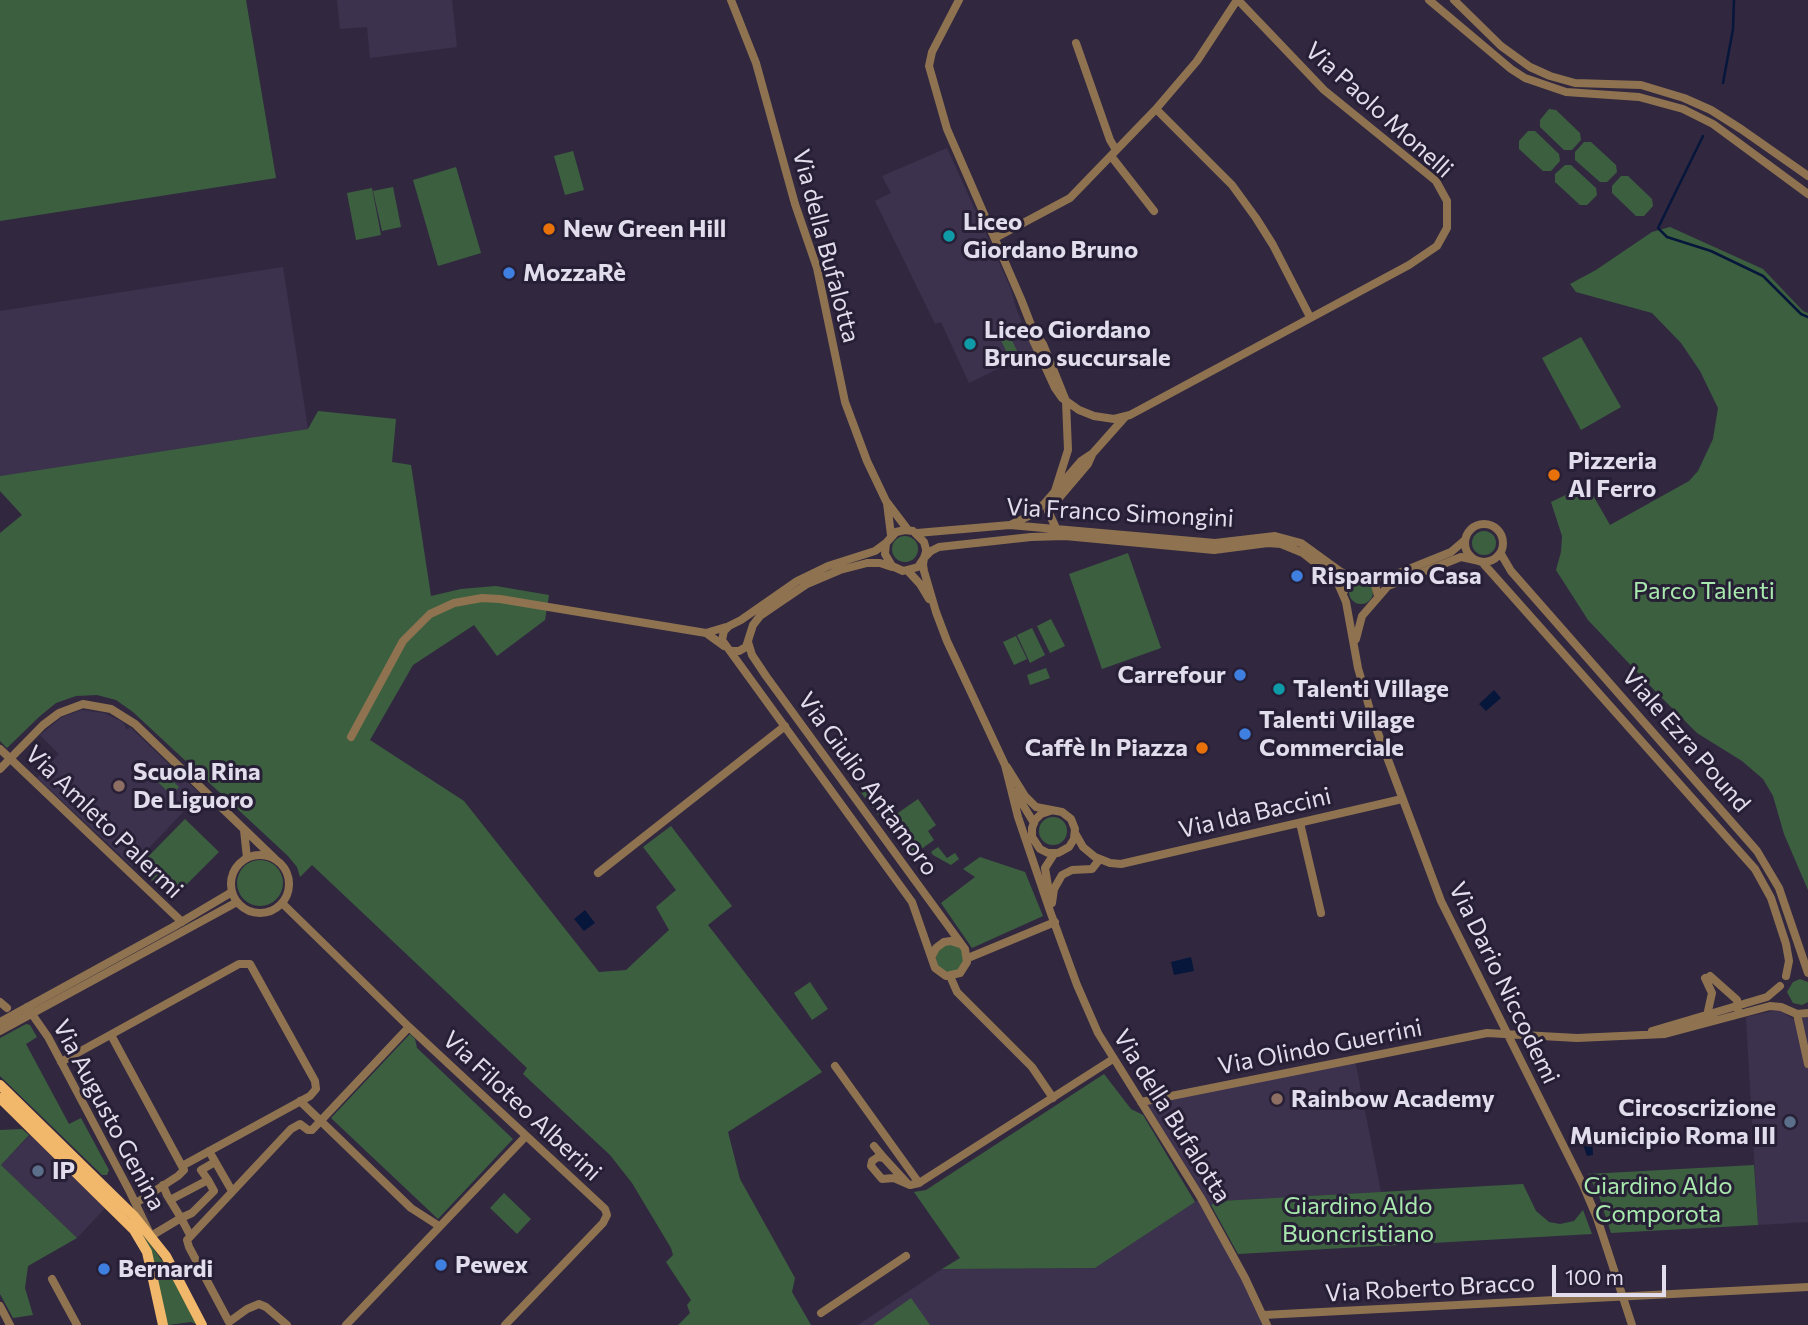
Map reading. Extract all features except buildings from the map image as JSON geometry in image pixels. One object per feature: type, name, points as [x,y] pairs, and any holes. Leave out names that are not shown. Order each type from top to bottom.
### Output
[{"type":"main road","points":[[0,1085],[120,1201],[151,1236],[169,1261],[202,1325]]},
{"type":"main road","points":[[0,1098],[123,1217],[136,1233],[147,1252],[163,1325]]},
{"type":"street","name":"Via della Bufalotta","points":[[731,0],[751,47],[795,204],[817,268],[845,402],[867,461],[886,501],[912,531]]},
{"type":"street","points":[[959,0],[932,52],[929,73],[952,142],[1066,401],[1068,450],[1055,491]]},
{"type":"street","name":"Via Paolo Monelli","points":[[995,238],[1063,203],[1156,109],[1197,61],[1238,0],[1324,90],[1436,181],[1447,201],[1447,228],[1432,251],[1125,417]]},
{"type":"street","points":[[1429,0],[1525,78],[1566,92],[1657,100],[1683,109],[1713,124],[1808,194]]},
{"type":"street","points":[[1454,0],[1501,46],[1530,67],[1575,83],[1635,84],[1684,98],[1711,110],[1808,176]]},
{"type":"street","points":[[1076,43],[1114,153],[1154,211]]},
{"type":"street","points":[[1156,109],[1232,185],[1273,245],[1310,317]]},
{"type":"street","points":[[1066,401],[1094,416],[1114,419],[1125,417]]},
{"type":"street","points":[[1010,525],[1035,512],[1125,417]]},
{"type":"street","points":[[986,541],[1002,535],[1027,533],[1088,464],[1093,453]]},
{"type":"street","name":"Via della Bufalotta","points":[[886,501],[889,539]]},
{"type":"street","points":[[1048,511],[1056,528]]},
{"type":"street","points":[[1465,540],[1451,552],[1389,577],[1352,577],[1346,583],[1345,598],[1358,609],[1368,608],[1391,584],[1458,558],[1464,557],[1479,561],[1491,561],[1501,554],[1503,542],[1502,535],[1488,524],[1475,526],[1466,535],[1467,553],[1479,561]]},
{"type":"street","name":"Via Franco Simongini","points":[[912,531],[939,533],[1010,525],[1215,543],[1260,536],[1285,537],[1306,546],[1352,577]]},
{"type":"street","points":[[972,528],[975,542]]},
{"type":"street","points":[[351,737],[403,641],[430,614],[454,603],[475,599],[500,599],[706,633],[731,625],[806,576],[875,551],[899,531],[912,531],[925,544],[924,558],[918,567],[908,570],[880,563],[867,564],[840,570],[807,584],[760,616],[753,625],[749,641],[743,649],[729,649],[722,637],[731,625]]},
{"type":"street","name":"Via Franco Simongini","points":[[924,558],[939,547],[1065,536],[1214,550],[1268,543],[1281,544],[1303,553],[1333,576],[1345,598]]},
{"type":"street","points":[[889,539],[886,558],[896,569]]},
{"type":"street","name":"Viale Ezra Pound","points":[[1501,554],[1511,571],[1731,819],[1764,862],[1779,888],[1808,973]]},
{"type":"street","name":"Via della Bufalotta","points":[[924,558],[925,574],[947,641],[1005,765],[1031,802],[1040,810],[1062,812],[1068,816],[1075,833]]},
{"type":"street","name":"Viale Ezra Pound","points":[[1479,561],[1630,726],[1760,876],[1771,898],[1786,944],[1789,961],[1786,976]]},
{"type":"street","name":"Via della Bufalotta","points":[[908,570],[923,588],[936,612]]},
{"type":"street","points":[[1371,578],[1377,585],[1378,596]]},
{"type":"street","name":"Via Dario Niccodemi","points":[[1345,598],[1355,652],[1372,717],[1441,901],[1583,1185],[1597,1218],[1632,1325]]},
{"type":"street","name":"Via Dario Niccodemi","points":[[1355,652],[1358,626],[1368,608]]},
{"type":"street","points":[[1539,624],[1550,615]]},
{"type":"street","points":[[731,625],[744,627],[749,641]]},
{"type":"street","name":"Via Giulio Antamoro","points":[[706,633],[729,649],[912,902],[935,968],[943,975],[950,976],[957,992],[1028,1063],[1053,1098]]},
{"type":"street","name":"Via Giulio Antamoro","points":[[749,641],[752,655],[766,676],[961,944],[968,958]]},
{"type":"street","points":[[0,769],[43,725],[66,709],[83,704],[111,709],[135,724],[243,827],[275,859],[287,871],[289,888],[282,903],[276,909],[251,912],[237,902],[232,892],[235,870],[247,858],[266,855],[275,859]]},
{"type":"street","points":[[1630,726],[1641,716]]},
{"type":"street","points":[[598,873],[785,726]]},
{"type":"street","name":"Via Amleto Palermi","points":[[0,749],[182,922]]},
{"type":"street","name":"Via della Bufalotta","points":[[1005,765],[1038,875],[1081,995],[1112,1059],[1197,1191],[1267,1325]]},
{"type":"street","name":"Via della Bufalotta","points":[[1008,780],[1034,823],[1032,834],[1038,875]]},
{"type":"street","name":"Via Ida Baccini","points":[[1099,860],[1117,864],[1402,799]]},
{"type":"street","points":[[1034,823],[1041,814],[1049,811]]},
{"type":"street","points":[[1300,823],[1321,913]]},
{"type":"street","points":[[243,827],[247,858]]},
{"type":"street","points":[[1035,843],[1045,852],[1054,854],[1069,847],[1075,833]]},
{"type":"street","points":[[1052,903],[1055,886],[1064,873],[1092,869],[1099,860],[1083,847],[1075,833]]},
{"type":"street","name":"Via della Bufalotta","points":[[1054,854],[1046,862],[1044,872],[1055,922]]},
{"type":"street","points":[[0,1031],[29,1010],[232,892]]},
{"type":"street","points":[[0,1021],[44,1006],[237,902]]},
{"type":"street","name":"Via Filoteo Alberini","points":[[282,903],[409,1027],[601,1206],[607,1215],[603,1223],[505,1325]]},
{"type":"street","points":[[950,976],[963,971],[968,958],[1055,922]]},
{"type":"street","points":[[932,956],[936,948],[944,942],[961,944]]},
{"type":"street","points":[[61,1062],[239,964],[247,963],[253,968],[316,1083],[316,1089],[300,1101],[182,1166]]},
{"type":"street","points":[[1737,1011],[1767,997],[1780,986],[1786,976],[1798,971],[1808,973]]},
{"type":"street","points":[[1714,1018],[1708,1011],[1713,994],[1708,977],[1737,1000],[1737,1011]]},
{"type":"street","points":[[1780,986],[1779,999],[1787,1010]]},
{"type":"street","points":[[0,1002],[7,1009]]},
{"type":"street","points":[[44,1006],[42,1016],[45,1030]]},
{"type":"street","points":[[1737,1011],[1770,1006],[1797,1014],[1808,1013]]},
{"type":"street","name":"Via Augusto Genina","points":[[29,1010],[45,1030],[151,1236]]},
{"type":"street","name":"Via Olindo Guerrini","points":[[1141,1102],[1487,1033],[1577,1038],[1665,1034],[1737,1011]]},
{"type":"street","points":[[1797,1014],[1808,1064]]},
{"type":"street","points":[[287,1325],[259,1304],[227,1323],[187,1240],[294,1126],[301,1124],[310,1130],[409,1027]]},
{"type":"street","points":[[111,1035],[182,1166],[183,1173],[136,1203]]},
{"type":"street","points":[[861,1161],[871,1166],[882,1179],[894,1178],[907,1183],[919,1183],[1112,1059]]},
{"type":"street","points":[[835,1066],[919,1183]]},
{"type":"street","points":[[300,1101],[411,1208],[439,1226]]},
{"type":"street","points":[[346,1325],[526,1136]]},
{"type":"street","points":[[874,1146],[907,1183]]},
{"type":"street","points":[[209,1151],[232,1191]]},
{"type":"street","points":[[871,1166],[874,1159],[884,1158]]},
{"type":"street","points":[[215,1162],[201,1170],[221,1202]]},
{"type":"street","points":[[170,1200],[208,1181]]},
{"type":"street","points":[[163,1185],[190,1235]]},
{"type":"street","points":[[151,1236],[192,1213],[214,1191]]},
{"type":"street","points":[[821,1313],[906,1256]]},
{"type":"street","points":[[52,1279],[77,1325]]},
{"type":"street","name":"Via Roberto Bracco","points":[[1263,1315],[1808,1287]]},
{"type":"street","points":[[0,1306],[10,1325]]},
{"type":"shaded area","points":[[337,0],[452,0],[457,47],[370,58],[367,27],[340,29]]},
{"type":"shaded area","points":[[947,148],[1011,289],[1034,351],[969,383],[941,322],[935,324],[875,201],[891,193],[882,176]]},
{"type":"shaded area","points":[[283,267],[308,429],[0,476],[0,311]]},
{"type":"shaded area","name":"Scuola Rina De Liguoro","points":[[82,710],[104,713],[123,722],[127,730],[130,727],[200,794],[132,866],[37,778],[59,754],[40,735],[62,717]]},
{"type":"shaded area","points":[[1779,1010],[1793,1019],[1808,1017],[1808,1222],[1758,1225],[1746,1017]]},
{"type":"shaded area","points":[[1355,1060],[1381,1192],[1220,1201],[1208,1207],[1145,1104]]},
{"type":"shaded area","points":[[32,1133],[107,1206],[77,1238],[1,1165]]},
{"type":"shaded area","points":[[1198,1200],[1233,1261],[1264,1325],[858,1325],[942,1269],[1095,1268]]},
{"type":"green space","points":[[0,0],[246,0],[276,178],[0,221]]},
{"type":"green space","points":[[1549,109],[1556,110],[1580,133],[1581,140],[1572,150],[1564,150],[1540,127],[1540,120]]},
{"type":"green space","points":[[1528,131],[1535,131],[1559,154],[1560,161],[1551,171],[1543,171],[1519,149],[1519,141]]},
{"type":"green space","points":[[1584,142],[1591,142],[1616,165],[1617,172],[1607,182],[1600,182],[1575,160],[1575,152]]},
{"type":"green space","points":[[573,151],[584,190],[565,195],[554,156]]},
{"type":"green space","points":[[1565,165],[1571,165],[1596,188],[1597,195],[1587,205],[1580,205],[1555,182],[1555,174]]},
{"type":"green space","points":[[456,167],[481,253],[438,266],[413,180]]},
{"type":"green space","points":[[1621,176],[1628,176],[1652,199],[1653,206],[1644,216],[1636,216],[1612,193],[1612,186]]},
{"type":"green space","points":[[393,187],[401,227],[382,231],[373,191]]},
{"type":"green space","points":[[372,188],[381,235],[356,240],[347,193]]},
{"type":"green space","name":"Parco Talenti","points":[[1670,227],[1763,269],[1808,313],[1808,890],[1784,834],[1773,796],[1763,779],[1742,761],[1697,733],[1657,693],[1588,620],[1556,570],[1562,536],[1551,502],[1587,485],[1610,525],[1689,481],[1698,471],[1713,439],[1718,408],[1700,371],[1681,343],[1652,313],[1576,292],[1570,284],[1596,270],[1652,232]]},
{"type":"green space","points":[[1008,332],[1017,351],[1008,355],[999,336]]},
{"type":"green space","points":[[1581,337],[1621,407],[1581,430],[1542,358]]},
{"type":"green space","points":[[318,411],[396,419],[392,462],[411,465],[431,596],[461,589],[496,586],[549,595],[545,620],[497,656],[474,625],[413,665],[370,740],[464,801],[599,972],[626,970],[669,930],[656,907],[676,890],[643,847],[671,826],[732,906],[708,925],[822,1072],[728,1132],[740,1179],[795,1278],[792,1292],[811,1325],[678,1325],[690,1313],[687,1305],[691,1300],[666,1262],[673,1255],[671,1248],[632,1183],[610,1155],[523,1074],[527,1068],[312,865],[300,877],[297,867],[288,856],[133,712],[116,700],[97,695],[76,696],[56,703],[7,748],[0,741],[0,533],[22,515],[0,491],[0,476],[308,429]]},
{"type":"green space","points":[[1484,531],[1493,534],[1496,543],[1493,552],[1484,555],[1475,552],[1472,543],[1475,534]]},
{"type":"green space","points":[[905,536],[914,540],[918,549],[914,558],[905,562],[896,558],[892,549],[896,540]]},
{"type":"green space","points":[[1128,553],[1161,648],[1102,669],[1069,574]]},
{"type":"green space","points":[[1361,580],[1369,584],[1373,592],[1369,600],[1361,604],[1353,600],[1349,592],[1353,584]]},
{"type":"green space","points":[[1051,619],[1065,646],[1050,653],[1037,626]]},
{"type":"green space","points":[[1032,628],[1045,655],[1030,663],[1017,635]]},
{"type":"green space","points":[[1016,636],[1027,659],[1014,665],[1003,642]]},
{"type":"green space","points":[[1046,668],[1050,678],[1030,685],[1027,675]]},
{"type":"green space","points":[[162,771],[179,787],[171,795],[155,779]]},
{"type":"green space","points":[[870,782],[892,813],[882,820],[859,790]]},
{"type":"green space","points":[[918,799],[936,825],[928,831],[934,840],[913,855],[888,820]]},
{"type":"green space","points":[[1053,817],[1063,821],[1067,831],[1063,841],[1053,845],[1043,841],[1039,831],[1043,821]]},
{"type":"green space","points":[[185,819],[219,852],[171,900],[138,867]]},
{"type":"green space","points":[[938,847],[947,858],[955,853],[959,859],[951,865],[933,855],[931,852]]},
{"type":"green space","points":[[980,857],[1025,872],[1043,916],[972,948],[941,903],[975,877],[963,869]]},
{"type":"green space","points":[[260,860],[276,867],[283,883],[276,899],[260,906],[244,899],[237,883],[244,867]]},
{"type":"green space","points":[[950,944],[960,948],[964,958],[960,968],[950,972],[940,968],[936,958],[940,948]]},
{"type":"green space","points":[[1800,979],[1808,982],[1808,1002],[1802,1005],[1793,1003],[1787,992],[1793,982]]},
{"type":"green space","points":[[810,982],[828,1009],[812,1020],[794,993]]},
{"type":"green space","points":[[26,1024],[30,1025],[37,1037],[26,1044],[69,1124],[81,1118],[109,1170],[107,1175],[102,1175],[0,1076],[0,1038]]},
{"type":"green space","points":[[410,1034],[415,1039],[417,1048],[513,1139],[438,1219],[331,1118]]},
{"type":"green space","points":[[1104,1074],[1131,1109],[1143,1115],[1195,1202],[1095,1268],[942,1269],[960,1258],[914,1192],[926,1190]]},
{"type":"green space","points":[[22,1129],[29,1135],[1,1165],[77,1238],[28,1266],[25,1288],[33,1315],[13,1318],[0,1294],[0,1130]]},
{"type":"green space","name":"Giardino Aldo Comporota","points":[[1754,1165],[1758,1225],[1611,1233],[1599,1196],[1588,1174]]},
{"type":"green space","name":"Giardino Aldo Buoncristiano","points":[[1523,1184],[1536,1211],[1549,1222],[1560,1224],[1574,1221],[1583,1210],[1592,1234],[1238,1254],[1211,1205],[1220,1201]]},
{"type":"green space","points":[[504,1193],[531,1219],[517,1234],[490,1208]]},
{"type":"green space","points":[[139,1229],[166,1266],[198,1325],[191,1322],[168,1325]]},
{"type":"green space","points":[[911,1298],[930,1325],[873,1325]]},
{"type":"water","points":[[1494,690],[1501,698],[1486,711],[1479,704]]},
{"type":"water","points":[[585,910],[595,923],[584,931],[574,919]]},
{"type":"water","points":[[1191,957],[1194,971],[1174,975],[1171,962]]},
{"type":"water","points":[[1584,1133],[1592,1133],[1593,1155],[1587,1156],[1581,1139]]},
{"type":"waterway","points":[[1723,83],[1733,29],[1734,0]]},
{"type":"waterway","points":[[1703,136],[1658,228],[1667,237],[1711,251],[1763,276],[1801,314],[1808,317]]},
{"type":"place","name":"New Green Hill","points":[[549,229]]},
{"type":"place","name":"Liceo Giordano Bruno","points":[[949,236]]},
{"type":"place","name":"MozzaRè","points":[[509,273]]},
{"type":"place","name":"Liceo Giordano Bruno succursale","points":[[970,344]]},
{"type":"place","name":"Pizzeria Al Ferro","points":[[1554,475]]},
{"type":"place","name":"Risparmio Casa","points":[[1297,576]]},
{"type":"place","name":"Carrefour","points":[[1240,675]]},
{"type":"place","name":"Talenti Village","points":[[1279,689]]},
{"type":"place","name":"Talenti Village Commerciale","points":[[1245,734]]},
{"type":"place","name":"Caffè In Piazza","points":[[1202,748]]},
{"type":"place","name":"Scuola Rina De Liguoro","points":[[119,786]]},
{"type":"place","name":"Rainbow Academy","points":[[1277,1099]]},
{"type":"place","name":"Circoscrizione Municipio Roma III","points":[[1790,1122]]},
{"type":"place","name":"IP","points":[[38,1171]]},
{"type":"place","name":"Pewex","points":[[441,1265]]},
{"type":"place","name":"Bernardi","points":[[104,1269]]}]
